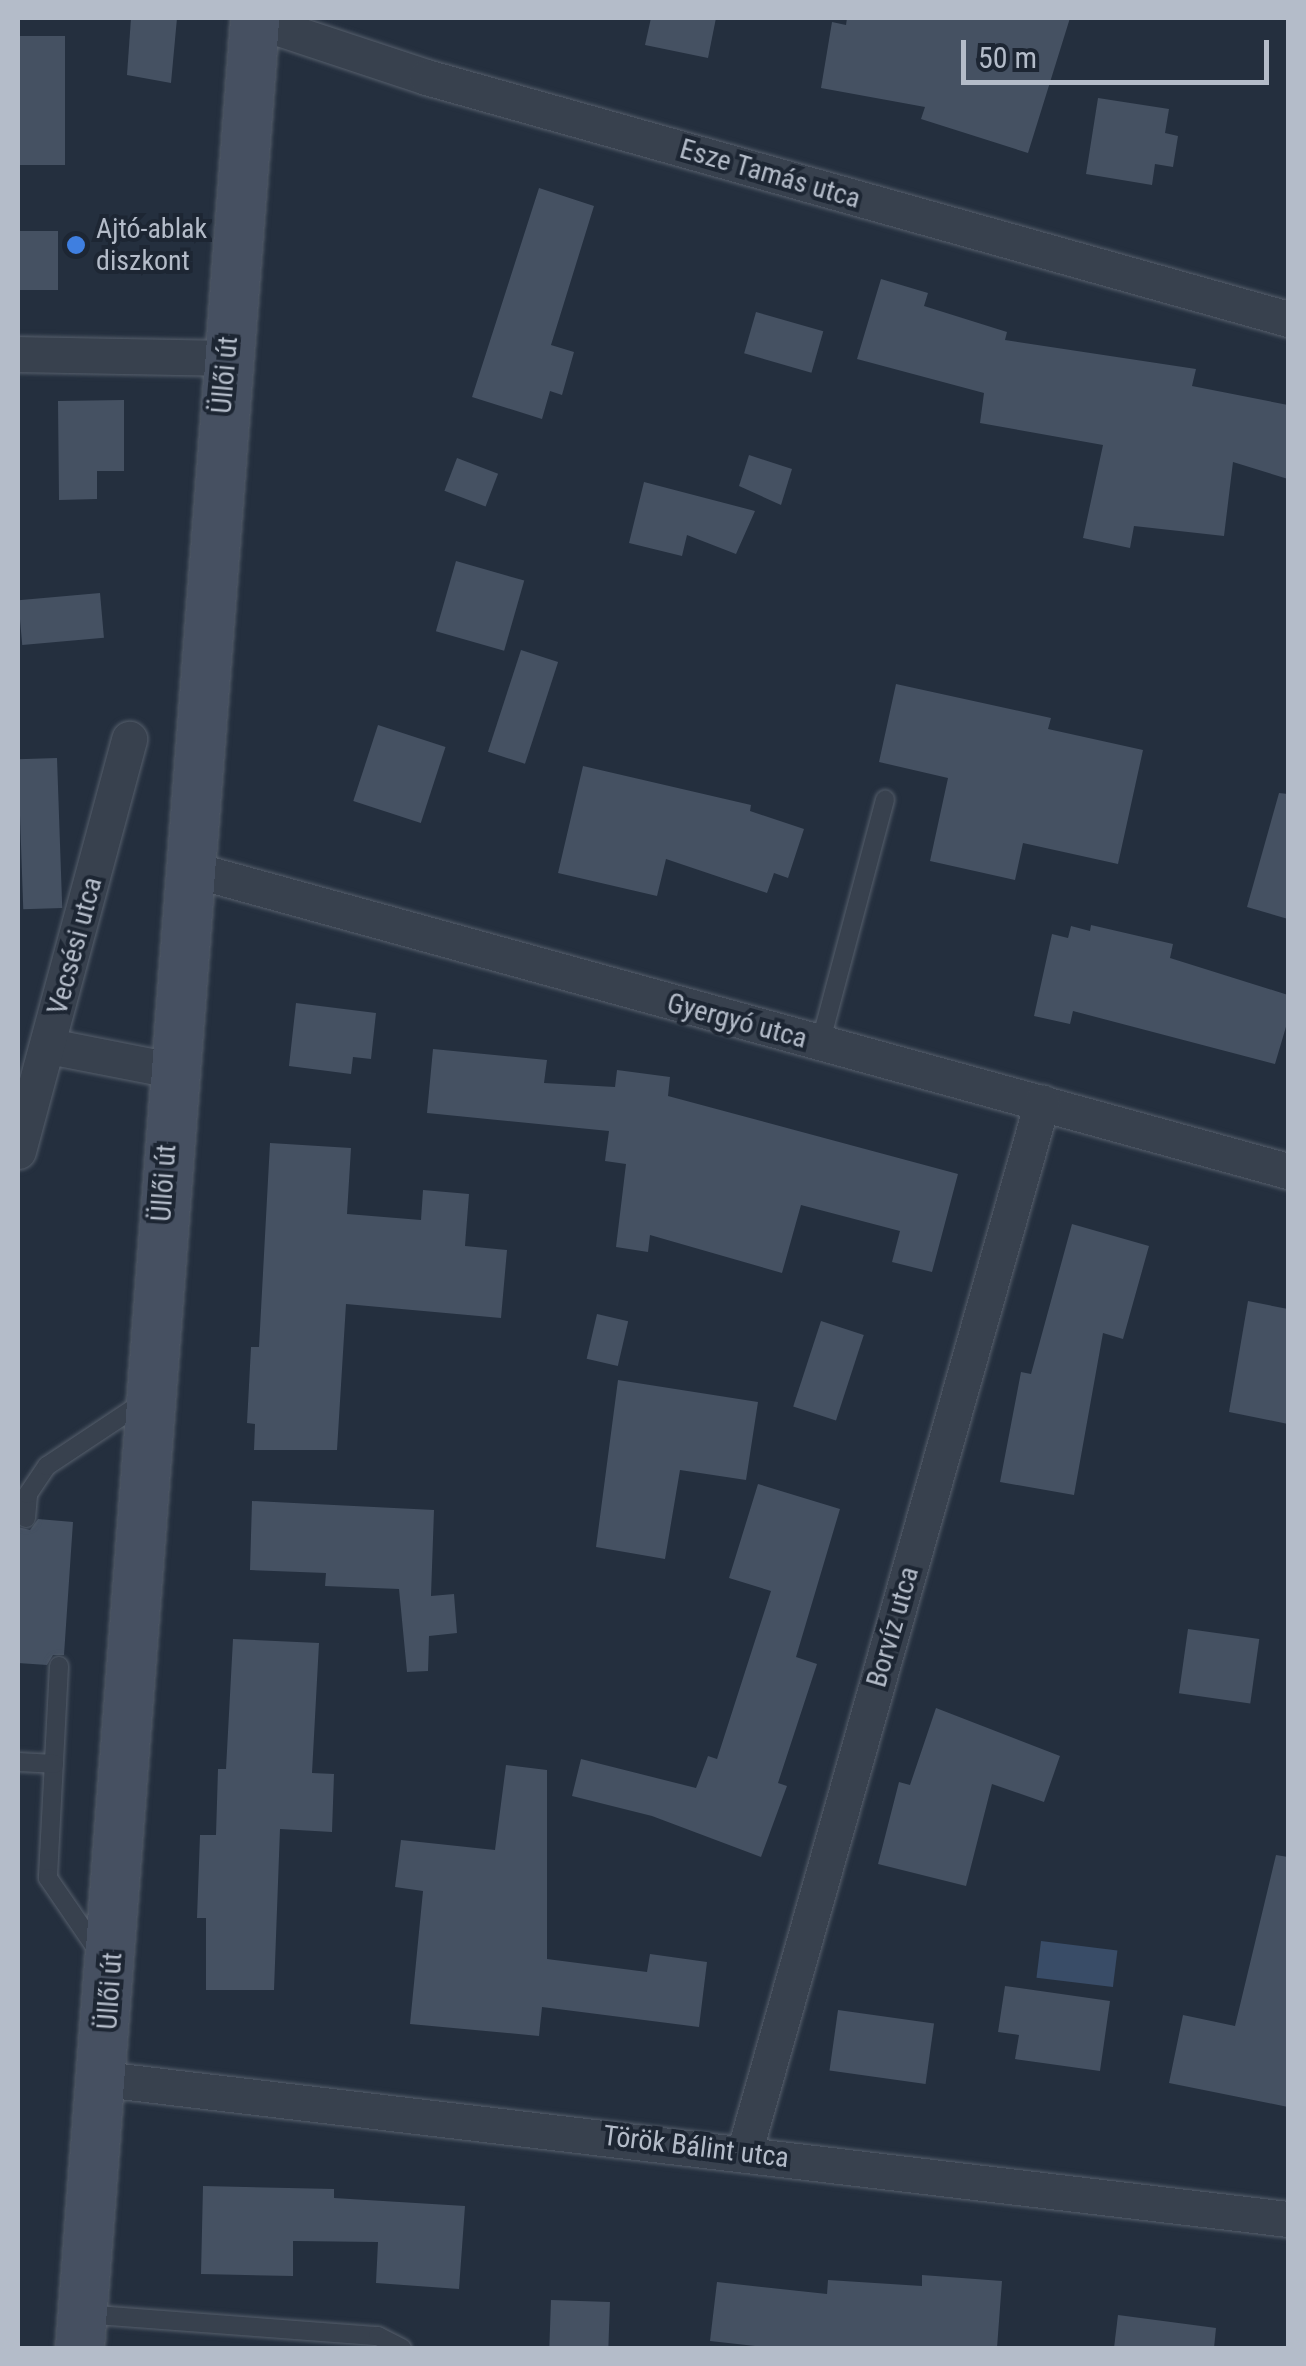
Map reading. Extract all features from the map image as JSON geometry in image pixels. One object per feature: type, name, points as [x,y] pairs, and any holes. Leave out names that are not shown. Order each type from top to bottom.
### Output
[{"type":"main road","name":"Üllői út","points":[[82,2331],[112,1972],[171,1070],[254,19]]},
{"type":"street","name":"Esze Tamás utca","points":[[254,19],[446,83],[1288,320]]},
{"type":"street","points":[[18,354],[227,358]]},
{"type":"street","name":"Vecsési utca","points":[[18,1151],[129,739]]},
{"type":"street","name":"Gyergyó utca","points":[[187,868],[1288,1172]]},
{"type":"street","points":[[49,1046],[171,1070]]},
{"type":"street","name":"Borvíz utca","points":[[744,2153],[1042,1102]]},
{"type":"street","name":"Török Bálint utca","points":[[103,2079],[1288,2219]]},
{"type":"lane","points":[[820,1044],[884,799]]},
{"type":"lane","points":[[18,1487],[150,1398]]},
{"type":"lane","points":[[26,1518],[28,1494],[46,1466]]},
{"type":"lane","points":[[59,1666],[48,1878],[112,1972]]},
{"type":"lane","points":[[18,1762],[54,1764]]},
{"type":"lane","points":[[82,2331],[378,2336],[402,2348]]},
{"type":"water","points":[[1041,1941],[1117,1950],[1113,1987],[1036,1978]]},
{"type":"building","points":[[131,18],[177,18],[171,83],[127,75]]},
{"type":"building","points":[[651,18],[716,18],[708,58],[645,45]]},
{"type":"building","points":[[847,18],[1070,18],[1028,153],[921,119],[925,107],[821,88],[832,22],[846,25]]},
{"type":"building","points":[[20,36],[65,36],[65,165],[20,165]]},
{"type":"building","points":[[1098,98],[1169,109],[1165,133],[1178,136],[1173,167],[1155,164],[1152,185],[1086,174]]},
{"type":"building","points":[[539,188],[594,206],[551,345],[574,352],[562,395],[550,391],[542,419],[472,397]]},
{"type":"building","points":[[18,231],[58,231],[58,290],[18,290]]},
{"type":"building","points":[[881,279],[928,293],[924,306],[1007,332],[1005,340],[1196,369],[1192,386],[1288,405],[1288,479],[1233,462],[1224,536],[1134,526],[1130,548],[1083,538],[1103,445],[980,423],[984,393],[857,359]]},
{"type":"building","points":[[756,312],[823,331],[811,373],[744,353]]},
{"type":"building","points":[[124,400],[124,471],[97,471],[97,499],[59,500],[58,401]]},
{"type":"building","points":[[749,455],[792,469],[781,505],[739,486]]},
{"type":"building","points":[[457,458],[498,474],[486,506],[444,491]]},
{"type":"building","points":[[644,482],[755,511],[736,554],[687,535],[682,556],[629,543]]},
{"type":"building","points":[[456,561],[524,581],[504,651],[436,631]]},
{"type":"building","points":[[100,593],[104,638],[22,645],[18,600]]},
{"type":"building","points":[[521,650],[558,662],[525,764],[488,752]]},
{"type":"building","points":[[896,684],[1051,718],[1048,729],[1143,750],[1118,864],[1023,843],[1015,880],[930,861],[948,778],[879,762]]},
{"type":"building","points":[[378,725],[446,747],[421,823],[353,801]]},
{"type":"building","points":[[57,758],[62,908],[23,909],[18,759]]},
{"type":"building","points":[[583,766],[751,805],[750,811],[804,829],[788,878],[774,873],[767,893],[666,859],[657,896],[558,873]]},
{"type":"building","points":[[1279,793],[1288,794],[1288,919],[1247,907]]},
{"type":"building","points":[[1091,925],[1173,944],[1170,958],[1288,995],[1288,1020],[1275,1064],[1073,1011],[1070,1024],[1034,1016],[1052,934],[1068,938],[1071,926],[1090,931]]},
{"type":"building","points":[[296,1003],[376,1013],[371,1059],[353,1057],[351,1074],[289,1066]]},
{"type":"building","points":[[433,1049],[547,1060],[544,1083],[615,1087],[617,1070],[670,1077],[668,1096],[958,1174],[932,1272],[892,1262],[900,1231],[801,1205],[782,1273],[650,1235],[648,1252],[616,1247],[626,1164],[605,1161],[609,1131],[427,1113]]},
{"type":"building","points":[[270,1143],[351,1148],[347,1214],[421,1220],[423,1190],[469,1194],[465,1246],[507,1250],[501,1318],[346,1304],[337,1450],[254,1450],[255,1424],[247,1423],[251,1347],[259,1347]]},
{"type":"building","points":[[1072,1224],[1149,1246],[1123,1339],[1103,1333],[1074,1495],[1000,1482],[1021,1372],[1031,1374]]},
{"type":"building","points":[[1248,1301],[1288,1309],[1288,1424],[1229,1412]]},
{"type":"building","points":[[597,1314],[628,1321],[618,1366],[587,1359]]},
{"type":"building","points":[[821,1321],[864,1335],[836,1421],[793,1407]]},
{"type":"building","points":[[618,1380],[758,1402],[746,1480],[680,1470],[665,1559],[596,1547]]},
{"type":"building","points":[[758,1484],[840,1509],[796,1657],[817,1664],[778,1783],[787,1786],[761,1857],[652,1816],[572,1796],[581,1759],[696,1788],[708,1756],[717,1759],[771,1591],[729,1578]]},
{"type":"building","points":[[252,1501],[434,1510],[431,1596],[454,1594],[457,1633],[429,1636],[428,1671],[407,1672],[399,1589],[325,1586],[326,1573],[250,1570]]},
{"type":"building","points":[[38,1519],[73,1522],[64,1655],[53,1655],[47,1665],[18,1663],[18,1527],[30,1530]]},
{"type":"building","points":[[1188,1629],[1259,1639],[1250,1703],[1179,1693]]},
{"type":"building","points":[[233,1639],[319,1643],[312,1773],[334,1774],[332,1832],[280,1829],[274,1990],[206,1990],[206,1918],[197,1918],[200,1835],[216,1835],[218,1769],[226,1769]]},
{"type":"building","points":[[936,1708],[1060,1756],[1044,1802],[992,1784],[966,1886],[878,1864],[899,1782],[910,1785]]},
{"type":"building","points":[[506,1765],[547,1770],[547,1959],[647,1972],[650,1954],[707,1962],[699,2027],[542,2007],[539,2036],[410,2024],[423,1891],[395,1887],[401,1840],[495,1850]]},
{"type":"building","points":[[1276,1855],[1288,1857],[1288,2107],[1169,2083],[1183,2015],[1235,2026]]},
{"type":"building","points":[[1005,1986],[1110,2001],[1100,2071],[1015,2059],[1019,2035],[998,2032]]},
{"type":"building","points":[[838,2010],[934,2023],[926,2084],[830,2070]]},
{"type":"building","points":[[203,2186],[334,2189],[334,2198],[465,2206],[459,2289],[376,2283],[378,2242],[293,2241],[293,2276],[201,2274]]},
{"type":"building","points":[[922,2275],[1002,2281],[997,2348],[772,2348],[710,2341],[717,2282],[827,2294],[828,2280],[922,2286]]},
{"type":"building","points":[[551,2300],[610,2302],[608,2348],[549,2348]]},
{"type":"building","points":[[1118,2315],[1216,2328],[1214,2348],[1114,2348]]},
{"type":"place","name":"Ajtó-ablak diszkont","points":[[76,245]]}]
